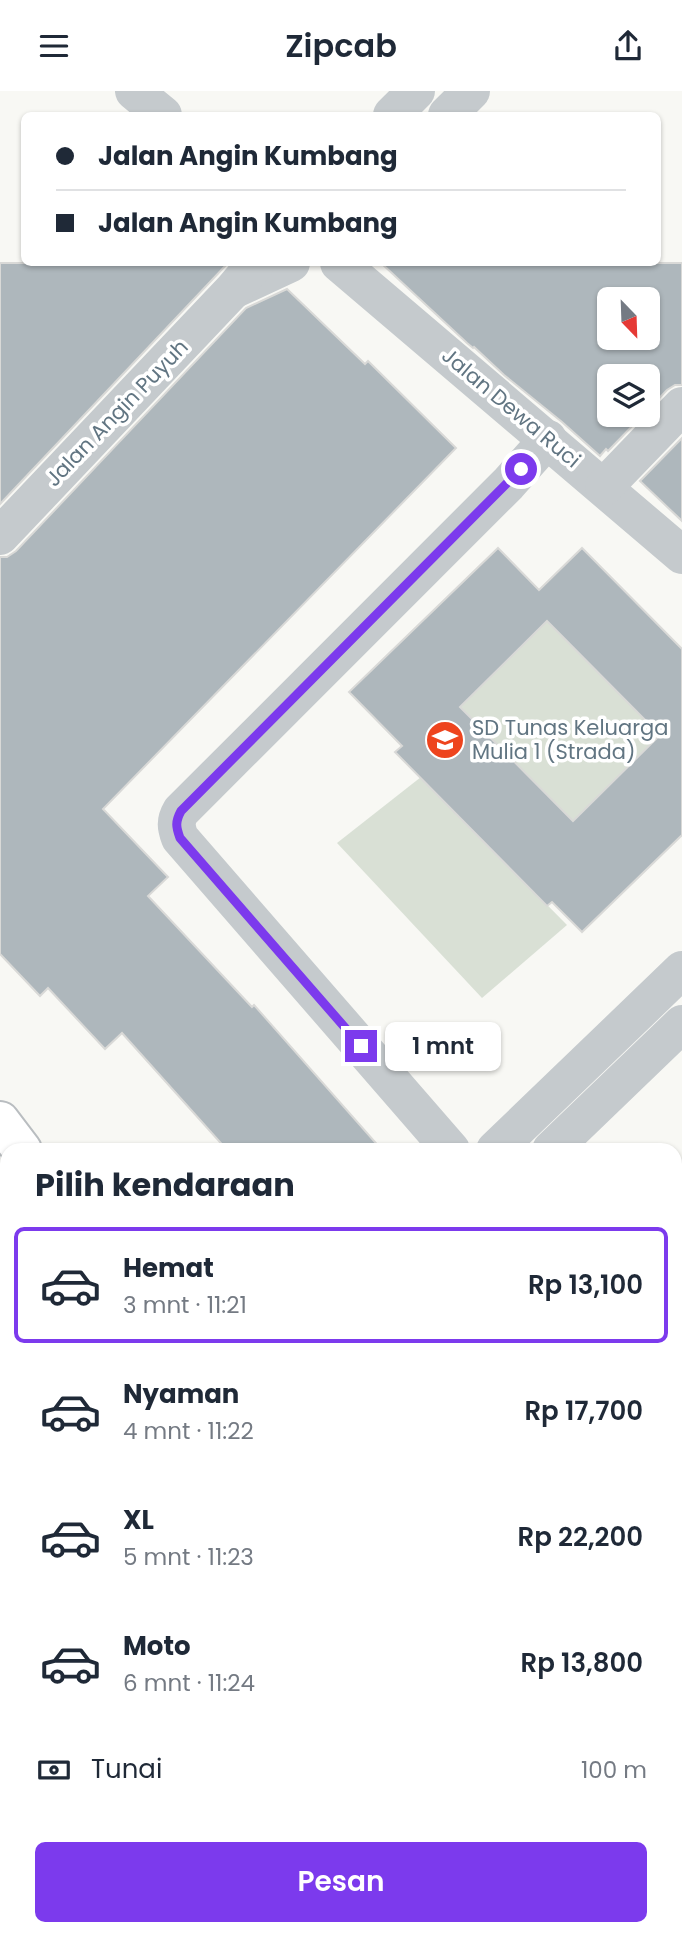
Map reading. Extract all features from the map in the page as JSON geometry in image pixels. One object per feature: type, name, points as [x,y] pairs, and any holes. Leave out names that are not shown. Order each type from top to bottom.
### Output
[{"type":"highway","points":[[0,1121],[17,1143]]},
{"type":"street","points":[[134,91],[159,112]]},
{"type":"street","points":[[395,112],[416,91]]},
{"type":"street","points":[[450,112],[471,91]]},
{"type":"street","name":"Jalan Angin Puyuh","points":[[0,536],[245,276],[280,266]]},
{"type":"street","name":"Jalan Dewa Ruci","points":[[343,266],[682,555]]},
{"type":"street","points":[[604,487],[682,406]]},
{"type":"street","points":[[445,1143],[180,838],[176,828],[177,819],[181,811],[508,484],[548,439]]},
{"type":"street","points":[[503,1143],[677,984]]},
{"type":"street","points":[[558,1143],[682,1024]]},
{"type":"shaded area","points":[[547,621],[660,735],[573,821],[460,707]]},
{"type":"shaded area","points":[[421,777],[567,925],[482,998],[337,843]]},
{"type":"building","points":[[0,263],[21,263],[21,266],[225,266],[0,504]]},
{"type":"building","points":[[661,263],[682,263],[682,385],[675,385],[660,397],[660,364],[597,364],[597,427],[631,427],[600,456],[384,266],[661,266]]},
{"type":"building","points":[[287,289],[365,364],[368,361],[456,448],[103,809],[168,877],[148,896],[252,1007],[254,1005],[376,1143],[221,1143],[122,1033],[105,1049],[48,988],[40,996],[0,954],[0,557],[7,557],[16,551],[246,308]]},
{"type":"building","points":[[682,438],[682,521],[640,481]]},
{"type":"building","name":"SD Tunas Keluarga Mulia 1 (Strada)","points":[[498,548],[539,590],[582,548],[682,649],[682,835],[582,932],[552,902],[547,906],[395,752],[402,746],[349,692]],"holes":[[[547,621],[660,735],[573,821],[460,707]]]},
{"type":"place","name":"SD Tunas Keluarga Mulia 1 (Strada)","points":[[445,740]]},
{"type":"route","points":[[361,1046],[180,838],[176,828],[177,819],[181,811],[521,469]]}]
